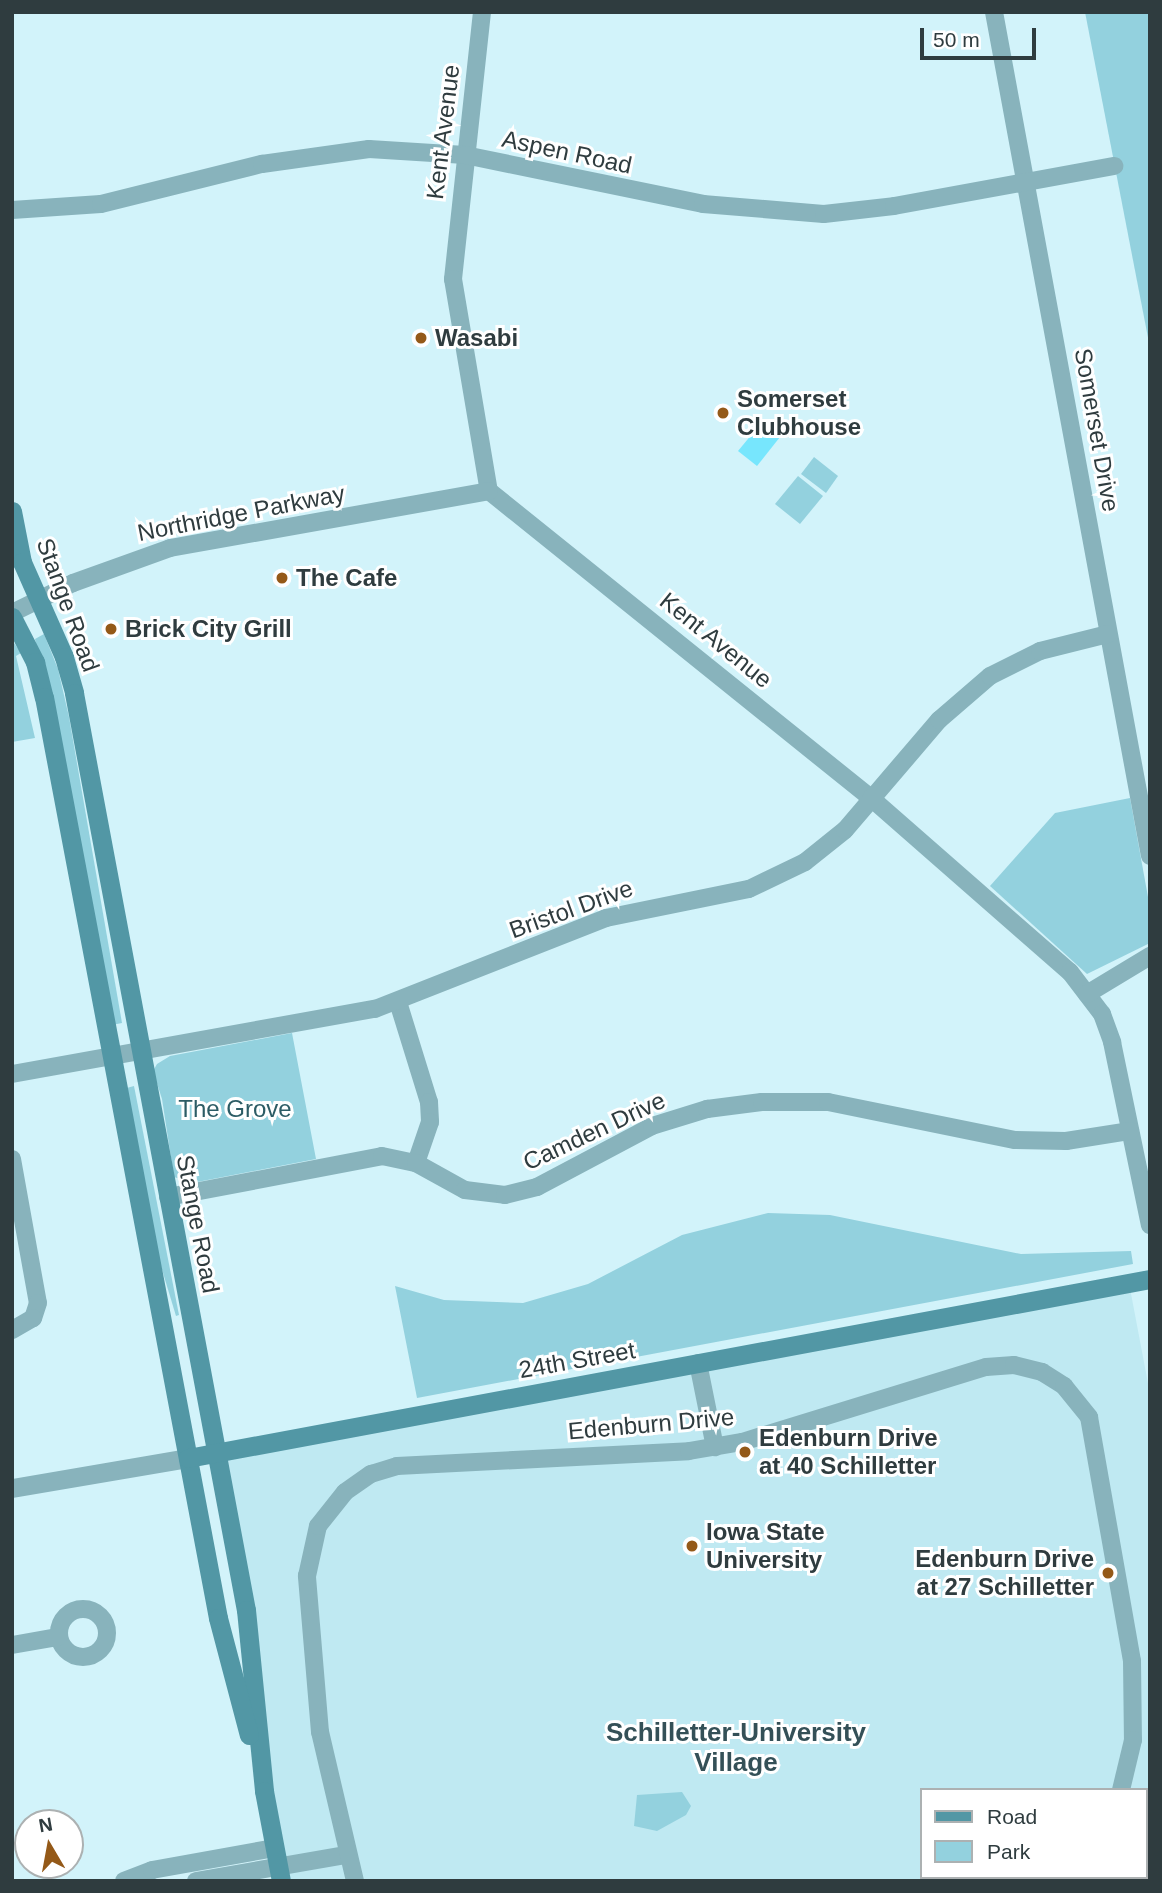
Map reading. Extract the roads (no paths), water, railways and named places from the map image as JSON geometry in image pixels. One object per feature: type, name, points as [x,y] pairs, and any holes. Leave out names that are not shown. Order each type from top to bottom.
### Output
[{"type":"main road","name":"Stange Road","points":[[12,511],[22,562],[64,657],[74,692],[139,1052],[246,1610],[264,1791]]},
{"type":"main road","name":"Stange Road","points":[[12,615],[35,662],[44,697],[218,1618],[264,1791],[278,1866]]},
{"type":"main road","name":"24th Street","points":[[188,1458],[1150,1279]]},
{"type":"street","name":"Kent Avenue","points":[[482,12],[453,279],[489,491],[871,798],[1041,943],[1087,994],[1102,1014],[1119,1064],[1150,1225]]},
{"type":"street","name":"Somerset Drive","points":[[993,12],[1028,180],[1150,856]]},
{"type":"street","name":"Aspen Road","points":[[12,209],[101,204],[314,153],[369,149],[465,155],[703,204],[824,214],[894,206],[1114,166]]},
{"type":"street","name":"Northridge Parkway","points":[[12,615],[38,600],[112,567],[170,548],[489,491]]},
{"type":"street","name":"Bristol Drive","points":[[12,1074],[398,1002],[606,918],[749,889],[805,862],[845,830],[939,720],[990,676],[1040,651],[1108,634]]},
{"type":"street","points":[[1087,994],[1150,956]]},
{"type":"street","points":[[398,1002],[429,1102],[430,1122],[416,1163]]},
{"type":"street","name":"Camden Drive","points":[[168,1197],[382,1156],[416,1163],[465,1191],[505,1195],[537,1187],[652,1126],[708,1109],[762,1102],[828,1102],[1016,1140],[1066,1141],[1130,1131]]},
{"type":"street","points":[[12,1159],[38,1303],[33,1318],[15,1329]]},
{"type":"street","points":[[698,1363],[715,1447]]},
{"type":"street","name":"Edenburn Drive","points":[[355,1881],[345,1855],[320,1732],[307,1576],[318,1526],[330,1507],[371,1474],[397,1466],[715,1447],[986,1367],[1014,1365],[1042,1372],[1063,1386],[1089,1417],[1095,1436],[1132,1661],[1133,1740],[1121,1788]]},
{"type":"street","name":"24th Street","points":[[12,1488],[188,1458]]},
{"type":"street","points":[[12,1645],[58,1637]]},
{"type":"street","points":[[196,1881],[345,1855]]},
{"type":"street","points":[[124,1881],[152,1870],[278,1866]]},
{"type":"place","name":"Wasabi","points":[[421,338]]},
{"type":"place","name":"Somerset Clubhouse","points":[[723,413]]},
{"type":"place","name":"The Cafe","points":[[282,578]]},
{"type":"place","name":"Brick City Grill","points":[[111,629]]},
{"type":"place","name":"Edenburn Drive at 40 Schilletter","points":[[745,1452]]},
{"type":"place","name":"Iowa State University","points":[[692,1546]]},
{"type":"place","name":"Edenburn Drive at 27 Schilletter","points":[[1108,1573]]},
{"type":"district","name":"Schilletter-University Village","points":[[736,1748]]},
{"type":"park label","name":"The Grove","points":[[235,1109]]}]
